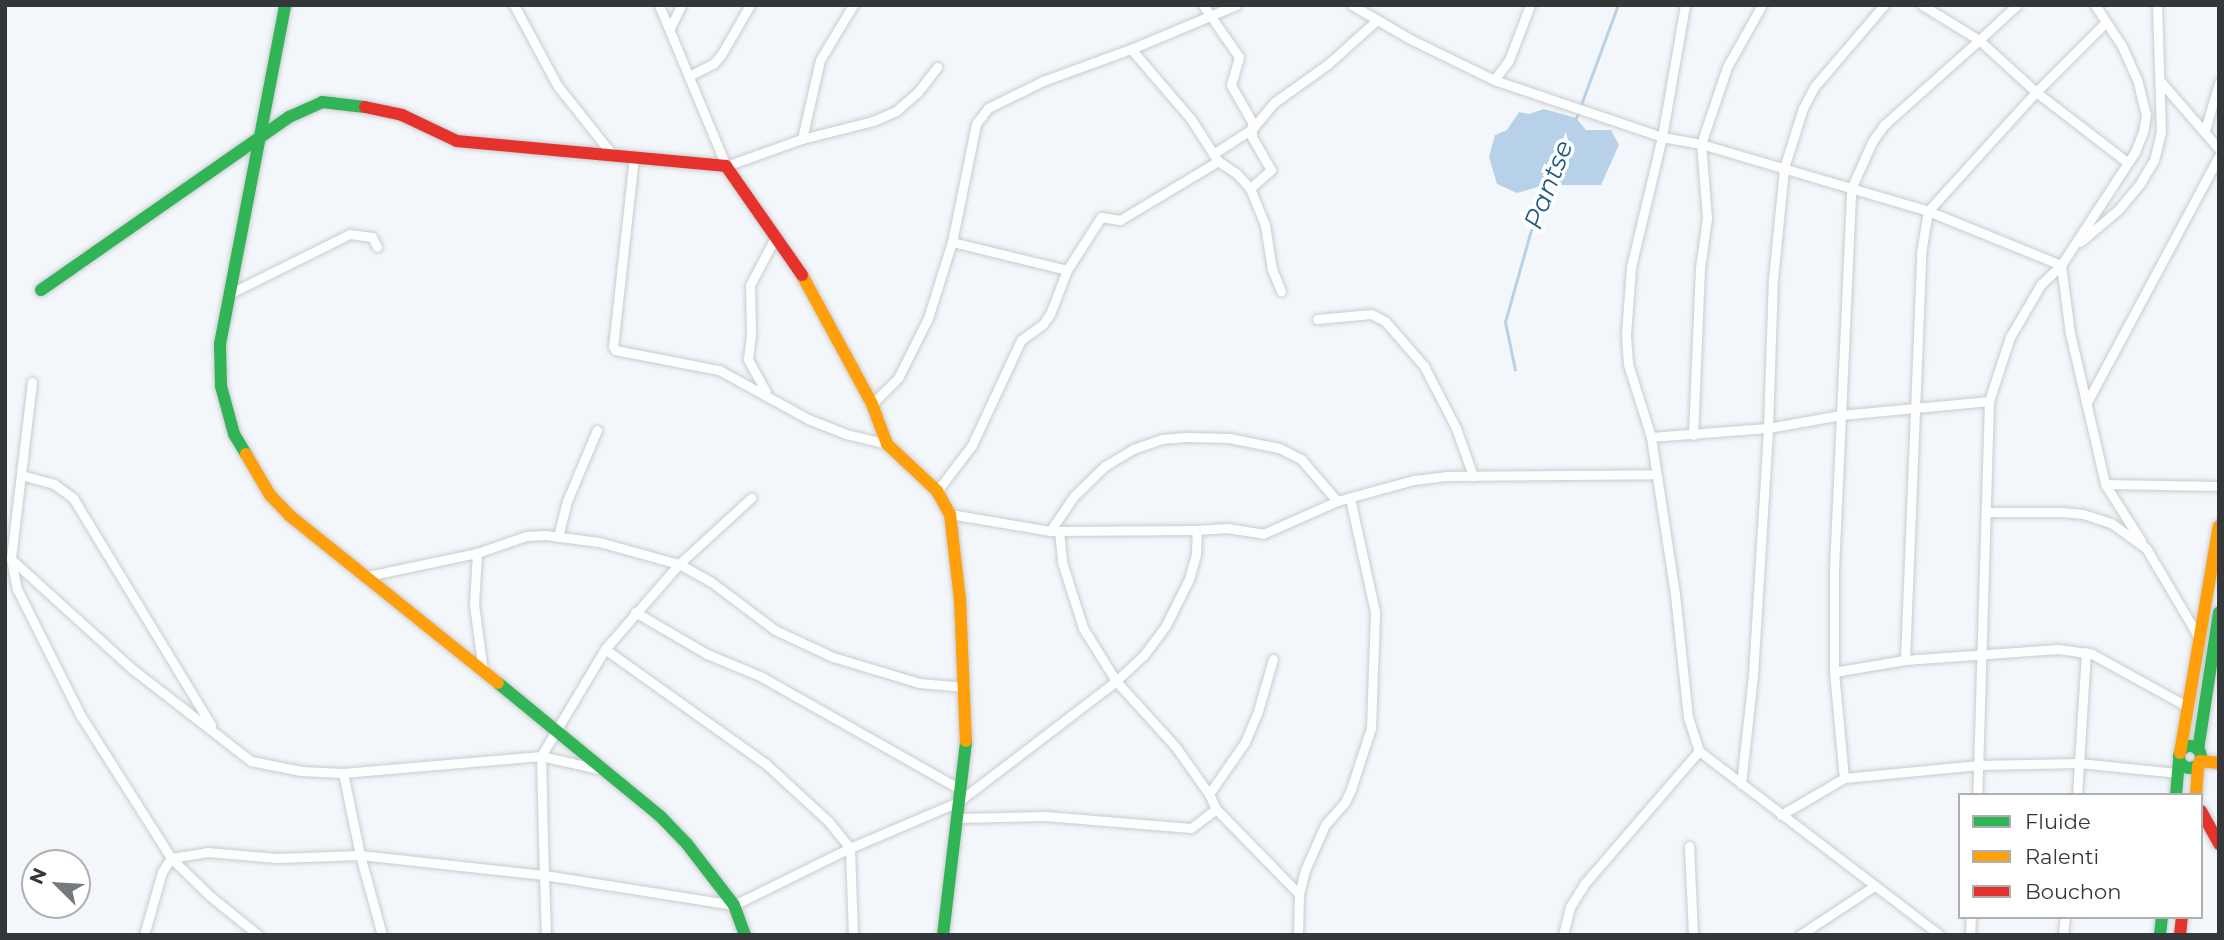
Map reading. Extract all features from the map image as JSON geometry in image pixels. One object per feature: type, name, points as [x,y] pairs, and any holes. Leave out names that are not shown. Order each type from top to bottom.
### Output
[{"type":"street","points":[[285,5],[257,138],[220,344],[221,386],[234,434],[253,469],[280,505],[661,817],[687,844],[734,905],[745,935]]},
{"type":"street","points":[[514,5],[516,15],[558,85],[611,153]]},
{"type":"street","points":[[659,5],[726,166],[804,279],[872,404],[887,444],[937,491],[950,514],[967,731],[943,935]]},
{"type":"street","points":[[670,27],[681,5]]},
{"type":"street","points":[[689,76],[714,63],[721,55],[750,5]]},
{"type":"street","points":[[802,139],[820,60],[853,5]]},
{"type":"street","points":[[1203,5],[1238,57],[1231,85],[1252,122],[1252,137],[1271,172],[1250,188]]},
{"type":"street","points":[[872,404],[898,378],[928,318],[952,242],[976,124],[988,108],[1043,81],[1131,49],[1236,5]]},
{"type":"street","points":[[1352,5],[1376,21],[1494,80],[1662,137],[1701,144],[1928,211],[2061,265]]},
{"type":"street","points":[[1494,80],[1509,60],[1530,5]]},
{"type":"street","points":[[1685,5],[1662,137],[1631,267],[1626,334],[1628,365],[1651,437],[1675,594],[1688,718],[1699,751],[1940,935]]},
{"type":"street","points":[[1693,435],[1700,268],[1707,218],[1701,144],[1727,67],[1762,5]]},
{"type":"street","points":[[1741,784],[1753,675],[1768,428],[1773,279],[1784,168],[1803,108],[1814,87],[1884,5]]},
{"type":"street","points":[[1922,5],[1979,40],[2036,92],[2127,162]]},
{"type":"street","points":[[1844,778],[1834,672],[1834,569],[1852,188],[1872,142],[1884,125],[2017,5]]},
{"type":"street","points":[[1977,793],[1989,401],[2010,337],[2041,284],[2074,248],[2127,162],[2143,132],[2146,114],[2137,79],[2122,46],[2095,5]]},
{"type":"street","points":[[2074,248],[2118,210],[2139,185],[2154,160],[2161,132],[2162,83],[2157,5]]},
{"type":"street","points":[[937,491],[972,444],[1021,340],[1043,324],[1050,314],[1067,270],[1101,217],[1120,220],[1215,158],[1252,129],[1275,102],[1328,64],[1376,21]]},
{"type":"street","points":[[1905,660],[1921,253],[1928,211],[2036,92],[2106,22]]},
{"type":"street","points":[[1131,49],[1191,119],[1215,158],[1236,173],[1250,188],[1265,225],[1272,269],[1281,291]]},
{"type":"street","points":[[41,290],[257,138],[289,117],[322,102],[333,101],[402,115],[457,141],[579,154],[611,153],[726,166],[802,139],[873,121],[896,111],[917,93],[937,66]]},
{"type":"street","points":[[2162,83],[2219,149]]},
{"type":"street","points":[[2205,131],[2219,83]]},
{"type":"street","points":[[2086,404],[2219,156]]},
{"type":"street","points":[[634,157],[613,346],[618,352],[670,359],[719,370],[767,394],[808,419],[887,444]]},
{"type":"street","points":[[227,295],[350,234],[372,237],[377,247]]},
{"type":"street","points":[[767,394],[748,359],[751,335],[750,285],[775,238]]},
{"type":"street","points":[[952,242],[1067,270]]},
{"type":"street","points":[[2061,265],[2070,333],[2105,484],[2197,636]]},
{"type":"street","points":[[1317,318],[1371,314],[1385,321],[1424,366],[1456,428],[1473,476]]},
{"type":"street","points":[[32,382],[8,563],[17,589],[81,716],[171,858],[210,896],[258,935]]},
{"type":"street","points":[[1651,437],[1768,428],[1841,415],[1989,401]]},
{"type":"street","points":[[558,537],[568,500],[597,430]]},
{"type":"street","points":[[1299,894],[1216,809],[1209,794],[1175,746],[1116,681],[1083,628],[1054,531],[1074,496],[1105,466],[1133,449],[1162,439],[1229,438],[1279,448],[1301,459],[1337,501]]},
{"type":"street","points":[[950,514],[1054,531],[1227,528],[1263,534],[1337,501],[1414,480],[1473,476],[1655,474]]},
{"type":"street","points":[[21,475],[54,484],[73,498],[214,730]]},
{"type":"street","points":[[2105,484],[2219,486]]},
{"type":"street","points":[[546,935],[541,756],[606,649],[635,612],[678,564],[751,498]]},
{"type":"street","points":[[1297,935],[1299,894],[1325,825],[1345,802],[1351,789],[1371,728],[1375,612],[1350,498]]},
{"type":"street","points":[[1987,512],[2083,514],[2111,523],[2146,548]]},
{"type":"street","points":[[2176,793],[2197,636],[2219,526]]},
{"type":"street","points":[[144,935],[162,873],[171,858],[207,852],[277,858],[360,855],[544,876],[734,905],[959,796],[1116,681],[1143,656],[1166,625],[1189,579],[1196,554],[1197,530]]},
{"type":"street","points":[[5,531],[12,542]]},
{"type":"street","points":[[368,576],[477,553],[526,536],[558,537],[631,549],[678,564],[710,580],[775,630],[833,657],[919,683],[965,687]]},
{"type":"street","points":[[477,553],[474,604],[483,671]]},
{"type":"street","points":[[8,563],[131,668],[214,730],[237,753],[263,765],[343,773],[541,756],[604,770]]},
{"type":"street","points":[[635,612],[707,654],[760,676],[959,796]]},
{"type":"street","points":[[2196,793],[2219,613]]},
{"type":"street","points":[[606,649],[766,764],[800,793],[850,848],[853,935]]},
{"type":"street","points":[[1834,672],[1905,660],[1982,652],[2058,649],[2086,652],[2188,707]]},
{"type":"street","points":[[2077,793],[2086,652]]},
{"type":"street","points":[[1209,794],[1245,741],[1258,711],[1273,659]]},
{"type":"street","points":[[2179,762],[2190,746],[2199,759],[2219,763]]},
{"type":"street","points":[[1563,935],[1570,907],[1585,883],[1699,751]]},
{"type":"street","points":[[1781,815],[1844,778],[1979,765],[2179,762],[2188,768],[2199,759]]},
{"type":"street","points":[[343,773],[360,855],[382,935]]},
{"type":"street","points":[[957,818],[1045,816],[1191,828],[1216,809]]},
{"type":"street","points":[[2203,815],[2219,844]]},
{"type":"street","points":[[1689,846],[1693,935]]},
{"type":"street","points":[[1800,935],[1874,886]]},
{"type":"water","points":[[1544,109],[1576,118],[1586,130],[1611,130],[1619,145],[1601,185],[1544,185],[1517,193],[1497,184],[1489,157],[1495,135],[1507,130],[1519,112],[1529,114]]},
{"type":"waterway","name":"Pantse","points":[[1575,121],[1618,5]]},
{"type":"waterway","name":"Pantse","points":[[1515,370],[1505,322],[1544,184]]},
{"type":"traffic: fast","points":[[246,454],[234,434],[221,386],[220,344],[285,5]]},
{"type":"traffic: fast","points":[[41,290],[289,117],[322,102],[365,107]]},
{"type":"traffic: fast","points":[[2198,750],[2219,613]]},
{"type":"traffic: fast","points":[[498,683],[661,817],[687,844],[734,905],[745,935]]},
{"type":"traffic: fast","points":[[943,935],[966,741]]},
{"type":"traffic: fast","points":[[2190,746],[2198,749],[2201,757],[2198,765],[2190,768],[2182,765],[2179,757],[2182,749],[2190,746]]},
{"type":"traffic: fast","points":[[2176,793],[2179,761]]},
{"type":"traffic: fast","points":[[2160,935],[2162,919]]},
{"type":"traffic: slow","points":[[802,275],[872,404],[887,444],[937,491],[950,514],[960,600],[966,741]]},
{"type":"traffic: slow","points":[[246,454],[270,495],[289,515],[498,683]]},
{"type":"traffic: slow","points":[[2180,753],[2219,526]]},
{"type":"traffic: slow","points":[[2200,761],[2219,763]]},
{"type":"traffic: slow","points":[[2196,793],[2198,765]]},
{"type":"traffic: jam","points":[[365,107],[402,115],[457,141],[726,166],[802,275]]},
{"type":"traffic: jam","points":[[2203,815],[2219,844]]},
{"type":"traffic: jam","points":[[2180,935],[2182,919]]}]
